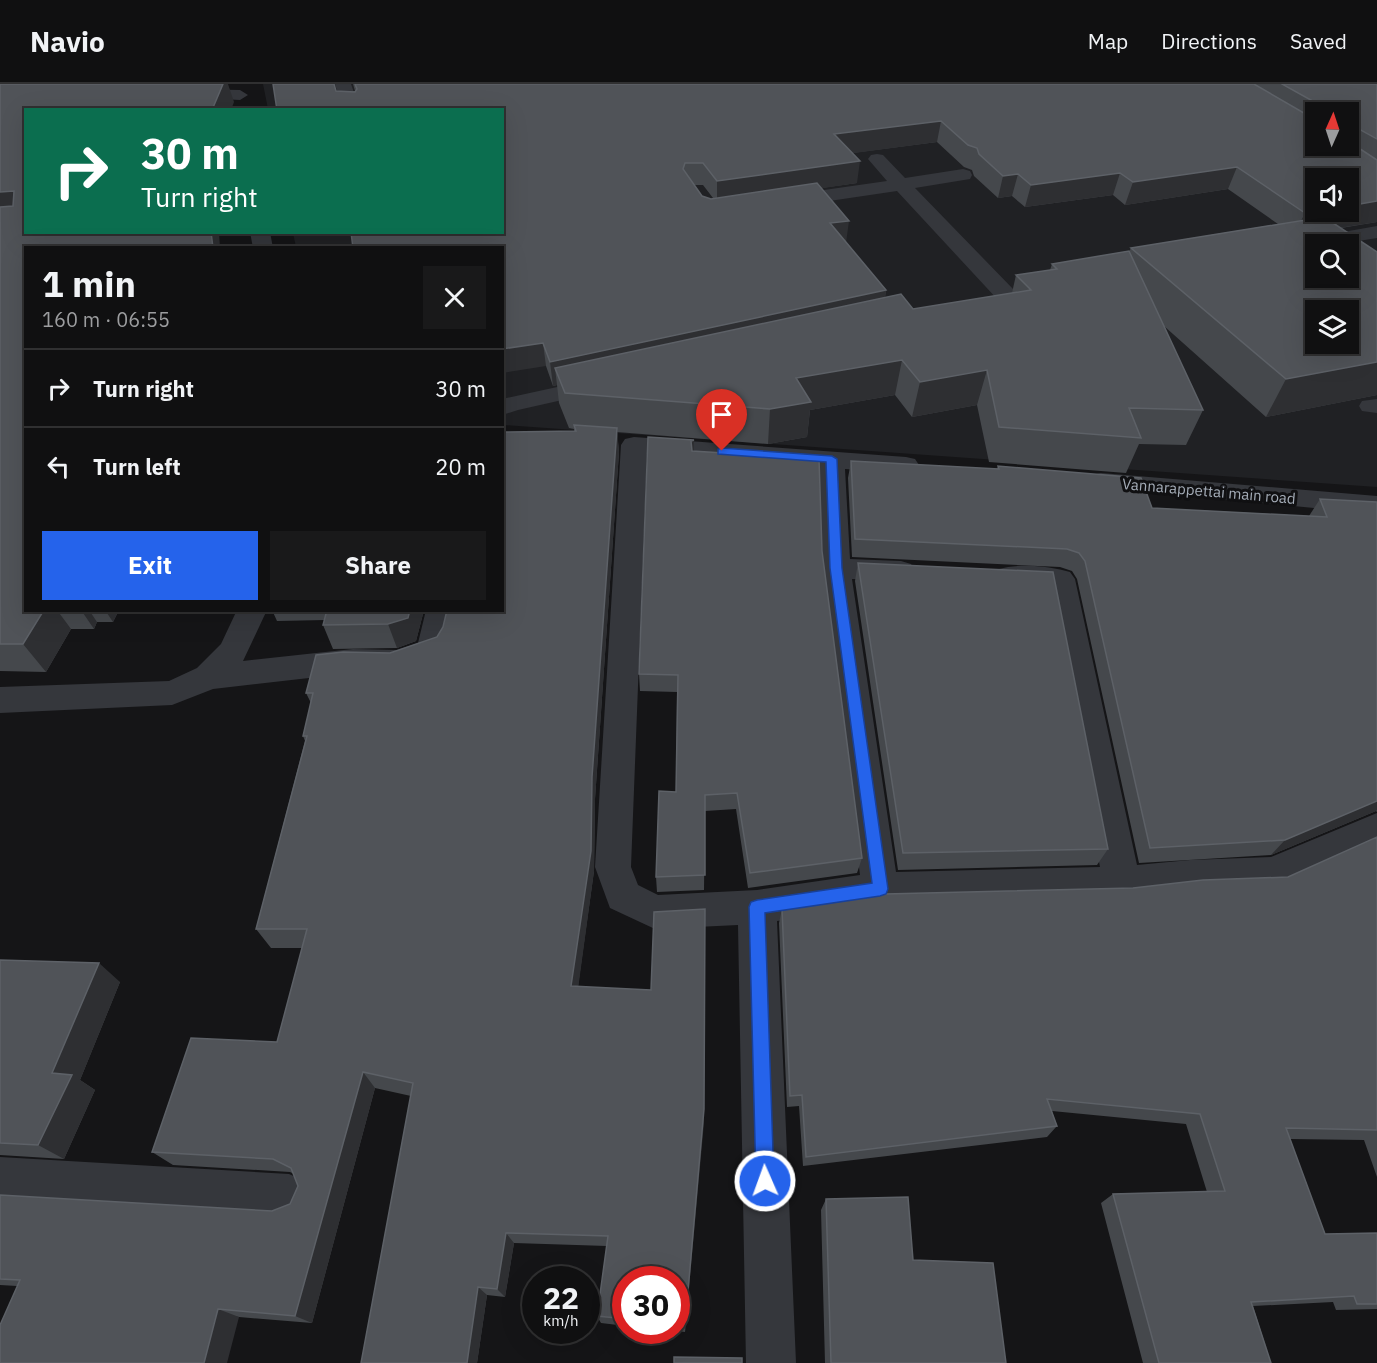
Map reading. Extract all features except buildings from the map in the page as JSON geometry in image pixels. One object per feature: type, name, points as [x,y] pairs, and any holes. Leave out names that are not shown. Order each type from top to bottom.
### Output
[{"type":"street","points":[[343,84],[351,108]]},
{"type":"street","points":[[172,94],[241,96]]},
{"type":"street","points":[[877,159],[1006,295]]},
{"type":"street","points":[[759,206],[963,175]]},
{"type":"street","points":[[1359,238],[1377,232]]},
{"type":"street","points":[[1288,248],[1305,247]]},
{"type":"street","points":[[1359,252],[1368,257]]},
{"type":"street","points":[[983,300],[1030,291]]},
{"type":"street","points":[[506,406],[625,379]]},
{"type":"street","points":[[925,466],[623,444],[613,867],[623,896],[654,912],[757,907],[880,889],[1122,883],[1190,876],[1273,873],[1377,828]]},
{"type":"street","points":[[832,459],[836,568],[880,889]]},
{"type":"street","name":"Vannarappettai main road","points":[[1078,479],[1377,506]]},
{"type":"street","points":[[836,568],[931,573]]},
{"type":"street","points":[[978,575],[1060,579],[1122,883]]},
{"type":"street","points":[[208,677],[234,651],[251,612]]},
{"type":"street","points":[[0,699],[172,693],[208,677],[353,662],[398,662],[432,650],[441,612]]},
{"type":"street","points":[[757,907],[771,1363]]},
{"type":"street","points":[[0,1180],[289,1197]]},
{"type":"shaded area","points":[[263,84],[1377,84],[1377,487],[504,425],[504,246],[296,246],[293,234],[504,234],[504,108],[268,108]]},
{"type":"route","points":[[722,451],[832,459],[836,568],[880,889],[757,907],[765,1181]]}]
